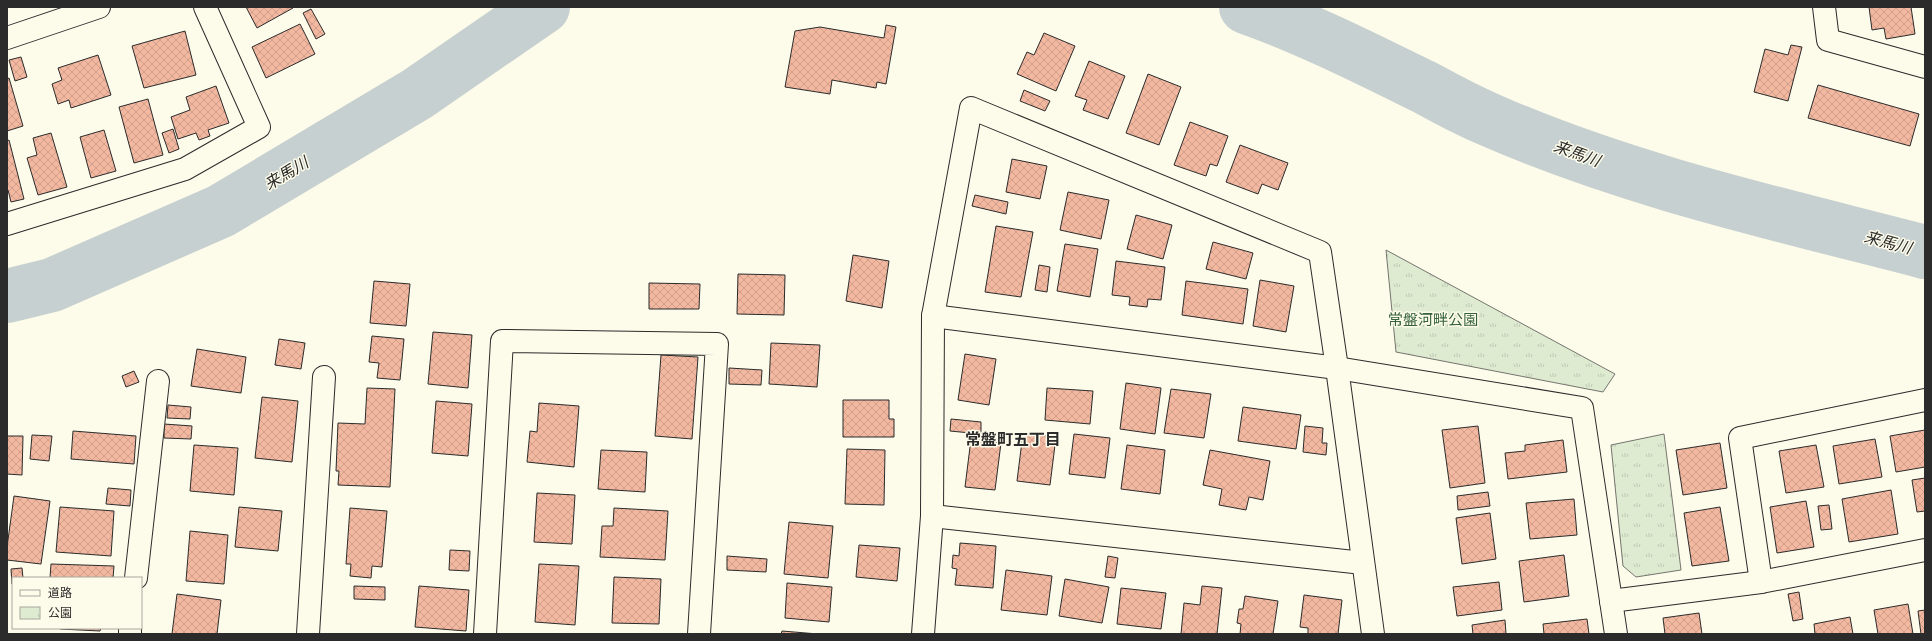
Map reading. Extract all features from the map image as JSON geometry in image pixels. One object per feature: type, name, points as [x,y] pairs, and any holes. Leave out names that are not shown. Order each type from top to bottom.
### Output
[{"type":"street","points":[[7,38],[100,7]]},
{"type":"street","points":[[7,224],[185,169],[259,127],[205,7]]},
{"type":"street","points":[[1824,7],[1828,40],[1925,67]]},
{"type":"street","points":[[923,634],[932,516],[933,316],[971,108],[1320,252],[1373,634]]},
{"type":"street","points":[[933,316],[1337,368],[1582,408],[1616,634]]},
{"type":"street","points":[[485,634],[502,341],[717,344],[700,634]]},
{"type":"street","points":[[308,634],[324,377]]},
{"type":"street","points":[[136,577],[158,381]]},
{"type":"street","points":[[1761,582],[1740,438],[1925,400]]},
{"type":"street","points":[[932,516],[1363,563]]},
{"type":"street","points":[[1611,601],[1761,582],[1925,550]]},
{"type":"green space","name":"常盤河畔公園","points":[[1386,250],[1615,374],[1603,392],[1396,352]]},
{"type":"green space","points":[[1664,434],[1681,570],[1636,577],[1623,566],[1611,445]]},
{"type":"building","points":[[246,7],[293,7],[293,8],[257,28]]},
{"type":"building","points":[[1869,7],[1911,7],[1915,34],[1886,39],[1884,28],[1872,30]]},
{"type":"building","points":[[311,9],[325,34],[316,39],[303,13]]},
{"type":"building","points":[[300,24],[315,54],[266,78],[252,47]]},
{"type":"building","points":[[886,25],[896,27],[886,84],[877,82],[876,88],[832,80],[830,94],[785,87],[795,31],[820,27],[884,38]]},
{"type":"building","points":[[185,31],[196,75],[144,88],[132,46]]},
{"type":"building","points":[[1044,33],[1075,46],[1056,91],[1017,74],[1027,52],[1034,55]]},
{"type":"building","points":[[1791,45],[1802,47],[1788,101],[1754,92],[1765,49],[1788,55]]},
{"type":"building","points":[[98,55],[111,95],[71,108],[69,100],[58,104],[52,84],[62,80],[58,68]]},
{"type":"building","points":[[21,57],[27,77],[15,81],[9,60]]},
{"type":"building","points":[[1089,61],[1125,76],[1108,119],[1083,110],[1087,100],[1075,96]]},
{"type":"building","points":[[1148,74],[1181,87],[1159,145],[1126,133]]},
{"type":"building","points":[[9,78],[23,126],[7,131],[7,79]]},
{"type":"building","points":[[1818,85],[1919,114],[1910,146],[1808,118]]},
{"type":"building","points":[[216,86],[229,123],[208,130],[210,136],[199,140],[196,133],[178,139],[171,117],[190,110],[186,97]]},
{"type":"building","points":[[1024,90],[1050,101],[1045,111],[1020,101]]},
{"type":"building","points":[[148,99],[163,155],[134,163],[119,107]]},
{"type":"building","points":[[1190,122],[1228,136],[1217,166],[1210,164],[1206,176],[1174,165]]},
{"type":"building","points":[[173,129],[179,149],[169,153],[162,133]]},
{"type":"building","points":[[104,130],[116,171],[91,178],[80,137]]},
{"type":"building","points":[[51,133],[67,187],[38,195],[27,158],[37,155],[33,138]]},
{"type":"building","points":[[9,140],[24,199],[11,202],[7,190],[7,141]]},
{"type":"building","points":[[1240,145],[1288,163],[1278,190],[1262,184],[1258,194],[1226,182]]},
{"type":"building","points":[[1012,159],[1047,166],[1040,199],[1006,192]]},
{"type":"building","points":[[1068,192],[1109,200],[1101,239],[1060,230]]},
{"type":"building","points":[[975,195],[1008,202],[1006,214],[972,206]]},
{"type":"building","points":[[1136,215],[1172,225],[1163,259],[1127,249]]},
{"type":"building","points":[[996,226],[1033,232],[1021,297],[985,292]]},
{"type":"building","points":[[1213,242],[1253,253],[1246,279],[1206,269]]},
{"type":"building","points":[[1065,244],[1098,249],[1090,297],[1057,291]]},
{"type":"building","points":[[853,255],[889,261],[882,308],[846,301]]},
{"type":"building","points":[[1116,261],[1165,267],[1161,300],[1148,299],[1147,307],[1129,305],[1130,297],[1112,295]]},
{"type":"building","points":[[1039,265],[1050,267],[1047,292],[1035,290]]},
{"type":"building","points":[[738,274],[785,275],[784,315],[737,314]]},
{"type":"building","points":[[1260,280],[1294,286],[1286,332],[1253,326]]},
{"type":"building","points":[[374,281],[410,284],[406,326],[370,323]]},
{"type":"building","points":[[1186,281],[1248,289],[1243,324],[1182,315]]},
{"type":"building","points":[[649,283],[700,284],[699,309],[649,309]]},
{"type":"building","points":[[433,332],[472,335],[468,388],[428,384]]},
{"type":"building","points":[[372,336],[404,339],[400,380],[377,378],[379,363],[369,362]]},
{"type":"building","points":[[279,339],[305,343],[301,369],[275,365]]},
{"type":"building","points":[[771,343],[820,345],[817,387],[769,384]]},
{"type":"building","points":[[197,349],[246,357],[241,393],[191,386]]},
{"type":"building","points":[[965,354],[996,359],[989,405],[958,400]]},
{"type":"building","points":[[661,355],[698,357],[692,439],[655,436]]},
{"type":"building","points":[[729,368],[762,370],[761,385],[729,384]]},
{"type":"building","points":[[134,371],[139,382],[126,387],[122,376]]},
{"type":"building","points":[[1126,383],[1161,388],[1155,434],[1120,429]]},
{"type":"building","points":[[367,388],[395,389],[390,487],[338,485],[339,471],[336,471],[338,423],[365,424]]},
{"type":"building","points":[[1047,388],[1093,391],[1090,424],[1045,420]]},
{"type":"building","points":[[1171,389],[1211,394],[1204,438],[1164,433]]},
{"type":"building","points":[[262,397],[298,401],[292,462],[255,458]]},
{"type":"building","points":[[843,400],[889,400],[889,419],[894,419],[894,437],[843,437]]},
{"type":"building","points":[[436,401],[472,404],[468,456],[432,453]]},
{"type":"building","points":[[539,403],[579,406],[574,467],[527,462],[530,431],[537,432]]},
{"type":"building","points":[[168,405],[191,407],[190,419],[167,418]]},
{"type":"building","points":[[1243,407],[1301,415],[1296,449],[1238,441]]},
{"type":"building","points":[[951,419],[981,422],[981,434],[950,431]]},
{"type":"building","points":[[164,424],[192,426],[191,439],[164,438]]},
{"type":"building","points":[[1305,426],[1323,428],[1322,443],[1327,443],[1326,455],[1303,452]]},
{"type":"building","points":[[1478,426],[1485,483],[1450,488],[1442,430]]},
{"type":"building","points":[[1925,430],[1925,467],[1896,472],[1890,436]]},
{"type":"building","points":[[73,431],[136,436],[134,464],[71,459]]},
{"type":"building","points":[[1023,433],[1056,437],[1050,485],[1017,481]]},
{"type":"building","points":[[1074,434],[1110,438],[1105,478],[1069,474]]},
{"type":"building","points":[[32,435],[52,436],[49,461],[30,459]]},
{"type":"building","points":[[7,436],[23,436],[22,475],[7,474]]},
{"type":"building","points":[[971,439],[1001,443],[995,490],[965,487]]},
{"type":"building","points":[[1875,439],[1882,477],[1839,484],[1833,446]]},
{"type":"building","points":[[1563,440],[1567,472],[1508,479],[1505,453],[1525,451],[1525,445]]},
{"type":"building","points":[[1720,443],[1727,488],[1683,495],[1676,450]]},
{"type":"building","points":[[194,445],[238,448],[234,495],[190,491]]},
{"type":"building","points":[[1127,445],[1165,450],[1160,494],[1121,489]]},
{"type":"building","points":[[1816,445],[1824,487],[1786,493],[1779,451]]},
{"type":"building","points":[[847,449],[885,450],[884,505],[845,504]]},
{"type":"building","points":[[601,450],[647,452],[645,492],[598,489]]},
{"type":"building","points":[[1210,450],[1270,461],[1263,500],[1249,497],[1246,510],[1219,505],[1222,489],[1203,485]]},
{"type":"building","points":[[1925,478],[1925,511],[1917,512],[1912,480]]},
{"type":"building","points":[[108,488],[131,490],[130,506],[106,504]]},
{"type":"building","points":[[1891,490],[1898,534],[1849,542],[1842,499]]},
{"type":"building","points":[[1488,492],[1490,506],[1458,510],[1457,496]]},
{"type":"building","points":[[537,493],[575,495],[572,544],[534,542]]},
{"type":"building","points":[[14,496],[50,501],[41,564],[7,560],[7,547]]},
{"type":"building","points":[[1574,499],[1577,535],[1530,539],[1526,503]]},
{"type":"building","points":[[1806,501],[1814,547],[1777,553],[1770,507]]},
{"type":"building","points":[[1829,505],[1832,529],[1821,530],[1818,506]]},
{"type":"building","points":[[60,507],[114,511],[111,556],[56,552]]},
{"type":"building","points":[[239,507],[282,511],[278,551],[235,547]]},
{"type":"building","points":[[1720,507],[1729,561],[1692,566],[1684,513]]},
{"type":"building","points":[[350,508],[387,511],[382,567],[372,566],[371,578],[350,576],[351,564],[346,564]]},
{"type":"building","points":[[614,508],[668,511],[665,560],[600,557],[602,526],[613,526]]},
{"type":"building","points":[[1490,513],[1496,559],[1462,564],[1456,518]]},
{"type":"building","points":[[789,522],[833,526],[828,578],[784,574]]},
{"type":"building","points":[[190,531],[228,535],[224,584],[186,581]]},
{"type":"building","points":[[960,543],[996,546],[993,588],[955,585],[957,569],[952,568],[953,555],[959,556]]},
{"type":"building","points":[[859,545],[900,548],[897,581],[856,577]]},
{"type":"building","points":[[450,550],[470,551],[469,571],[449,570]]},
{"type":"building","points":[[1564,555],[1569,596],[1524,602],[1519,561]]},
{"type":"building","points":[[727,556],[767,559],[766,572],[727,570]]},
{"type":"building","points":[[1108,556],[1118,558],[1115,578],[1105,577]]},
{"type":"building","points":[[51,564],[114,566],[113,577],[50,577]]},
{"type":"building","points":[[539,564],[579,566],[575,625],[535,622]]},
{"type":"building","points":[[22,568],[23,577],[12,577],[12,584],[11,569]]},
{"type":"building","points":[[1006,570],[1052,576],[1047,615],[1001,610]]},
{"type":"building","points":[[614,577],[661,579],[659,624],[612,623]]},
{"type":"building","points":[[1065,579],[1109,587],[1102,623],[1059,616]]},
{"type":"building","points":[[1499,582],[1502,610],[1457,616],[1453,587]]},
{"type":"building","points":[[787,583],[832,587],[829,622],[785,618]]},
{"type":"building","points":[[354,586],[385,587],[385,600],[354,599]]},
{"type":"building","points":[[419,586],[469,590],[466,631],[415,627]]},
{"type":"building","points":[[1202,586],[1222,588],[1217,634],[1181,634],[1184,603],[1200,605]]},
{"type":"building","points":[[1121,588],[1166,593],[1161,629],[1117,624]]},
{"type":"building","points":[[1799,592],[1803,619],[1793,621],[1788,594]]},
{"type":"building","points":[[177,594],[221,600],[217,634],[172,634]]},
{"type":"building","points":[[1304,595],[1342,600],[1338,634],[1308,634],[1308,628],[1300,627]]},
{"type":"building","points":[[1245,596],[1278,601],[1273,634],[1240,634],[1241,624],[1237,623],[1239,609],[1243,609]]},
{"type":"building","points":[[1908,604],[1913,634],[1878,634],[1874,610]]},
{"type":"building","points":[[1925,610],[1925,634],[1921,634],[1918,611]]},
{"type":"building","points":[[1699,613],[1702,634],[1665,634],[1663,618]]},
{"type":"building","points":[[1850,617],[1853,634],[1815,634],[1814,624]]},
{"type":"building","points":[[1587,619],[1589,634],[1544,634],[1543,624]]},
{"type":"building","points":[[1505,620],[1506,634],[1473,634],[1472,625]]},
{"type":"building","points":[[60,629],[101,629],[100,631]]},
{"type":"building","points":[[782,631],[818,634],[781,634]]},
{"type":"waterway","name":"来馬川","points":[[7,296],[52,285],[221,211],[417,94],[543,7]]},
{"type":"waterway","name":"来馬川","points":[[1246,7],[1338,45],[1466,109],[1543,142],[1650,179],[1705,195],[1925,252]]},
{"type":"district","name":"常盤町五丁目","points":[[1013,439]]}]
